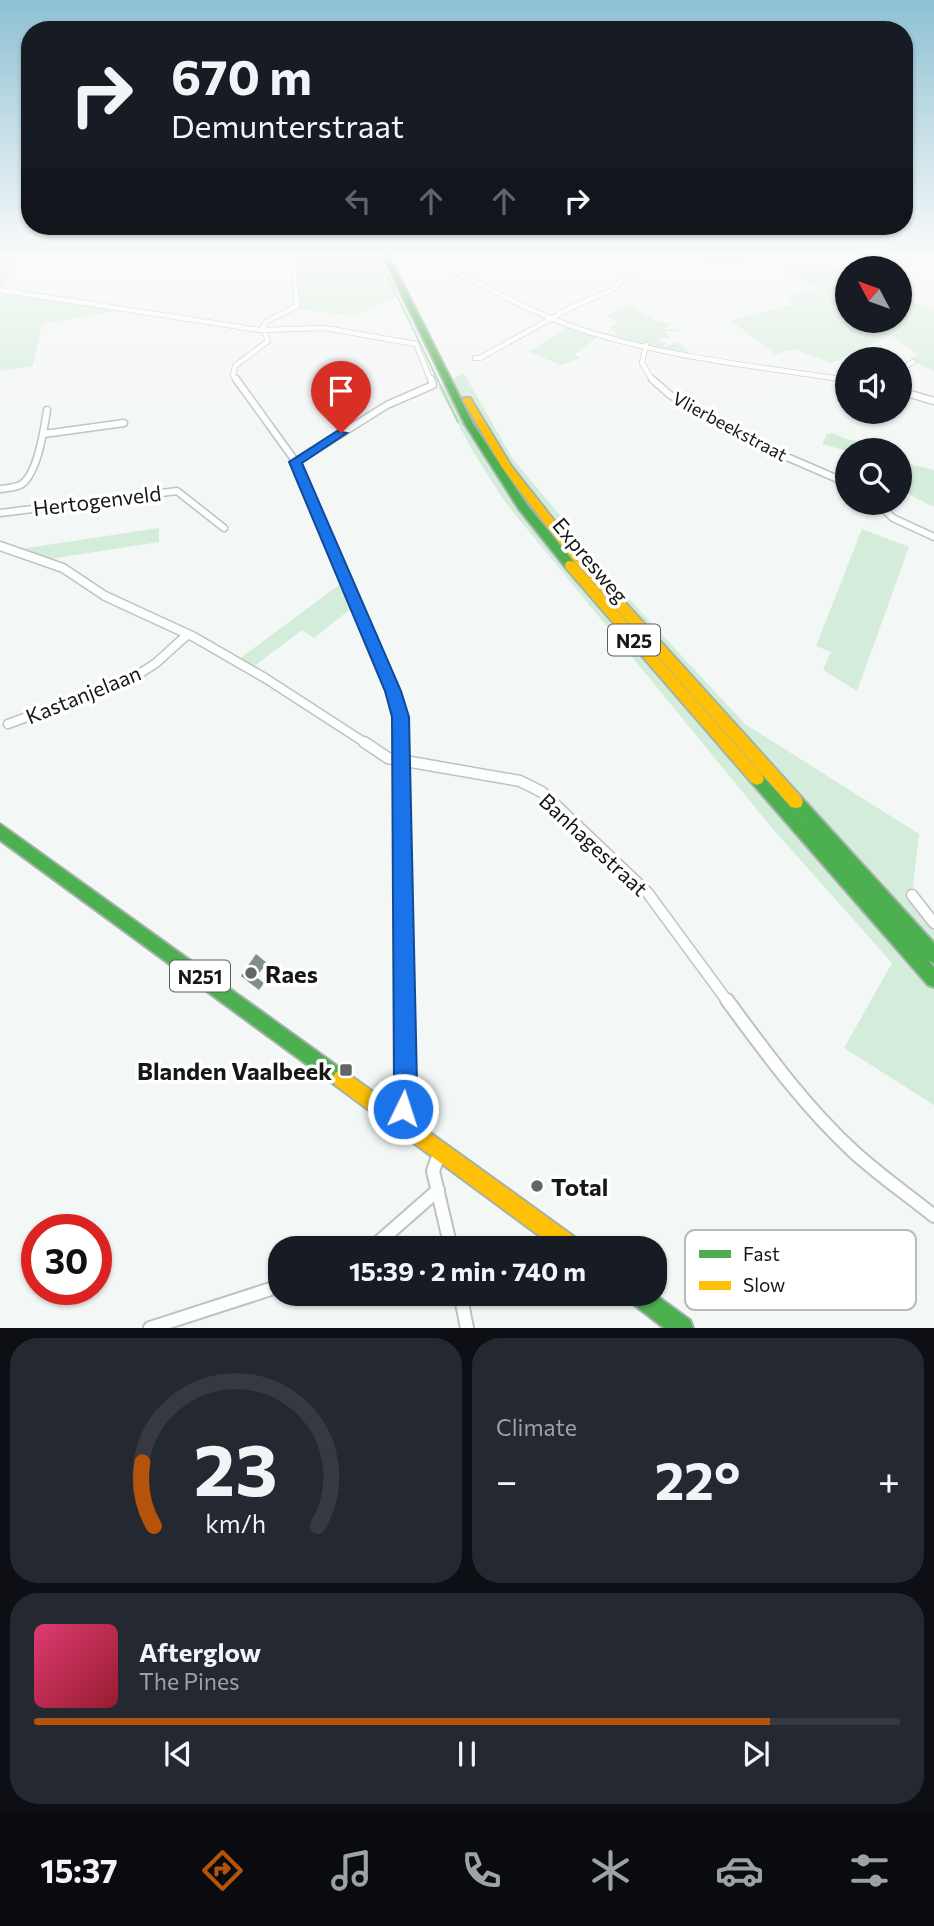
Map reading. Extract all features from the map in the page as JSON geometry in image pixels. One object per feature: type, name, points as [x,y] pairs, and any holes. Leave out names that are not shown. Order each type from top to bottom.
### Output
[{"type":"main road","name":"Expresweg","points":[[416,316],[469,424],[523,507],[605,607],[934,979]]},
{"type":"main road","name":"Expresweg","points":[[424,316],[479,422],[533,503],[599,582],[934,955]]},
{"type":"main road","name":"N251","points":[[0,831],[556,1236]]},
{"type":"main road","points":[[652,1306],[682,1328]]},
{"type":"street","points":[[166,316],[264,331],[317,328],[416,344],[433,385],[387,405],[296,462]]},
{"type":"street","points":[[278,316],[266,322],[264,331],[268,341],[235,366],[233,375],[296,462],[393,691],[401,717],[405,1084],[404,1104],[399,1121]]},
{"type":"street","points":[[547,316],[599,334],[699,358],[835,378]]},
{"type":"street","points":[[475,358],[486,355],[555,316]]},
{"type":"street","name":"Vlierbeekstraat","points":[[646,345],[642,363],[661,389],[787,457],[835,478]]},
{"type":"street","points":[[912,395],[934,401]]},
{"type":"street","points":[[0,489],[24,482],[44,434],[47,410]]},
{"type":"street","points":[[44,434],[124,423]]},
{"type":"street","name":"Hertogenveld","points":[[0,513],[177,491],[224,528]]},
{"type":"street","points":[[890,515],[934,537]]},
{"type":"street","name":"Banhagestraat","points":[[0,546],[63,568],[105,596],[188,634],[265,678],[388,758],[520,781],[542,792],[647,892],[784,1077],[826,1124],[855,1153],[934,1216]]},
{"type":"street","name":"Kastanjelaan","points":[[8,724],[133,678],[156,663],[188,634]]},
{"type":"street","points":[[912,895],[934,923]]},
{"type":"street","points":[[439,1151],[433,1167],[448,1236]]},
{"type":"street","points":[[386,1236],[438,1191]]},
{"type":"street","points":[[150,1328],[268,1290]]},
{"type":"street","points":[[463,1306],[467,1328]]},
{"type":"green space","points":[[0,316],[89,316],[42,324],[33,366],[0,371]]},
{"type":"green space","points":[[607,316],[647,316],[658,322],[670,323],[665,329],[679,329],[681,332],[665,331],[670,338],[661,337],[658,341],[666,343],[664,347],[678,342],[692,356],[600,335],[575,354],[580,358],[561,365],[529,352],[569,326],[618,335],[610,328],[619,323]]},
{"type":"green space","points":[[747,316],[835,316],[835,333],[912,333],[912,316],[934,316],[934,371],[912,361],[918,355],[912,351],[912,347],[907,347],[891,335],[865,347],[835,347],[835,361],[831,363],[794,349],[775,354],[730,320]]},
{"type":"green space","points":[[464,373],[512,458],[641,612],[745,724],[919,834],[912,895],[908,898],[934,927],[934,1105],[844,1048],[892,963],[772,828],[505,502],[474,453],[438,387]]},
{"type":"green space","points":[[833,433],[844,438],[835,438],[835,448],[822,444],[827,434]]},
{"type":"green space","points":[[912,464],[934,470],[934,507],[912,496]]},
{"type":"green space","points":[[159,528],[159,542],[44,560],[14,550]]},
{"type":"green space","points":[[862,529],[909,547],[857,691],[823,670],[831,652],[816,646]]},
{"type":"green space","points":[[343,582],[353,607],[314,638],[302,630],[253,667],[239,659]]},
{"type":"building","name":"Raes","points":[[256,954],[267,963],[256,977],[264,983],[259,990],[241,976]]},
{"type":"waterway","points":[[407,316],[458,422]]},
{"type":"traffic: fast","points":[[416,316],[469,424],[523,507],[570,565]]},
{"type":"traffic: fast","points":[[757,779],[934,979]]},
{"type":"traffic: fast","points":[[796,802],[934,955]]},
{"type":"traffic: fast","points":[[0,831],[341,1079]]},
{"type":"traffic: fast","points":[[652,1306],[682,1328]]},
{"type":"traffic: slow","points":[[467,400],[507,467],[571,550],[796,802]]},
{"type":"traffic: slow","points":[[570,565],[757,779]]},
{"type":"traffic: slow","points":[[341,1079],[557,1236]]},
{"type":"place","name":"Raes","points":[[251,973]]},
{"type":"place","name":"Blanden Vaalbeek","points":[[346,1070]]},
{"type":"place","name":"Total","points":[[537,1186]]},
{"type":"route","points":[[341,433],[296,462],[393,691],[401,717],[405,1084],[403,1109]]}]
